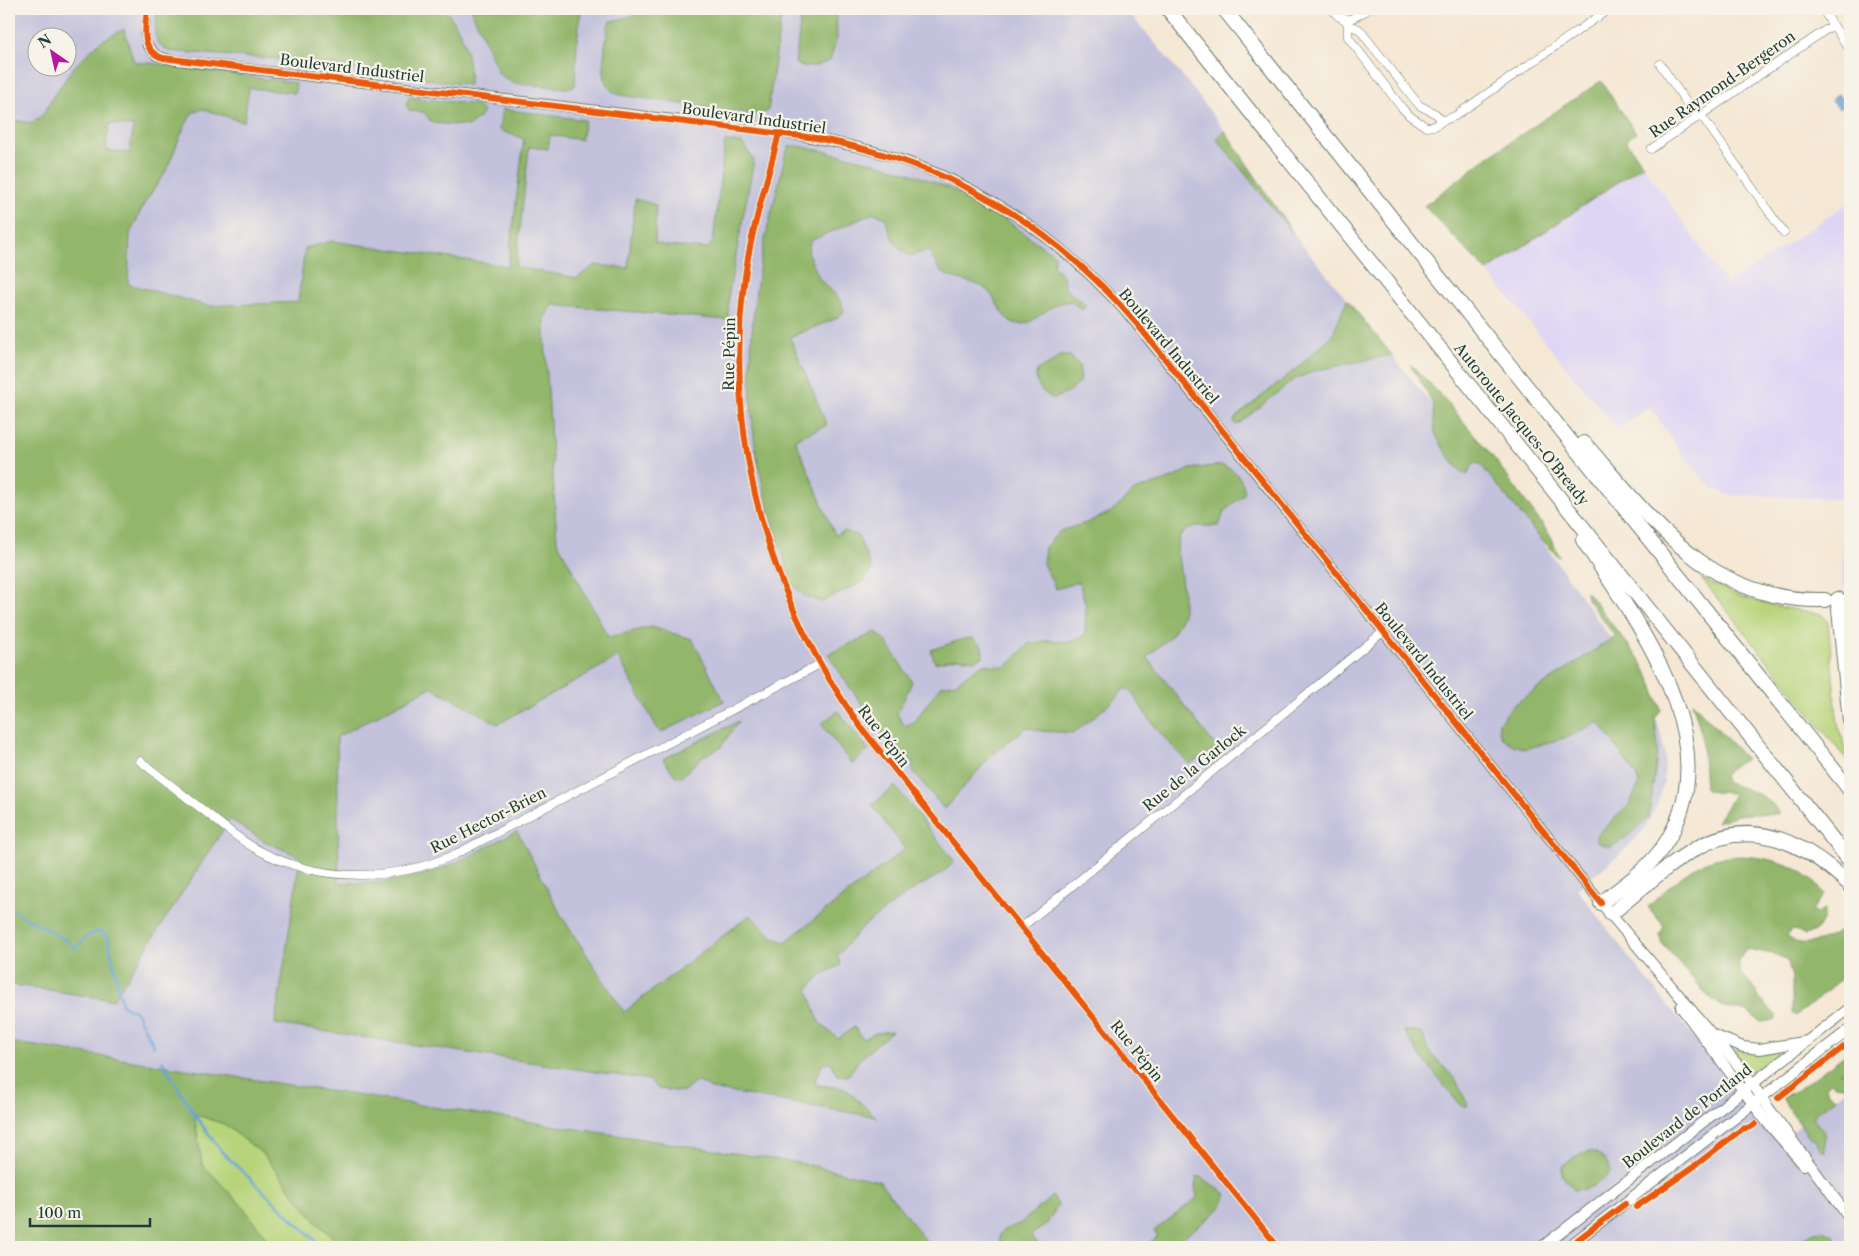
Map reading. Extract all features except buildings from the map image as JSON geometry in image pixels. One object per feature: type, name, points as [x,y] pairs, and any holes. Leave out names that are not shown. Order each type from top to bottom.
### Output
[{"type":"highway","name":"Autoroute Jacques-O'Bready","points":[[1168,9],[1850,861]]},
{"type":"highway","name":"Autoroute Jacques-O'Bready","points":[[1224,9],[1850,790]]},
{"type":"highway","points":[[1497,348],[1654,522],[1686,552],[1721,575],[1760,591],[1790,598],[1841,603],[1850,721]]},
{"type":"highway","points":[[1544,478],[1626,606],[1660,664],[1678,707],[1685,746],[1687,771],[1685,789],[1679,816],[1670,835],[1661,850],[1647,866],[1602,903]]},
{"type":"highway","points":[[1611,914],[1695,849],[1714,840],[1739,835],[1769,836],[1794,844],[1818,858],[1850,885]]},
{"type":"main road","name":"Boulevard Industriel","points":[[1602,903],[1743,1090],[1757,1101],[1849,1217]]},
{"type":"main road","name":"Boulevard Industriel","points":[[1639,950],[1713,1035],[1752,1084],[1757,1101]]},
{"type":"main road","name":"Boulevard de Portland","points":[[1542,1247],[1850,1008]]},
{"type":"main road","points":[[1568,1247],[1850,1029]]},
{"type":"main road","points":[[1713,1035],[1743,1047],[1760,1049],[1809,1040]]},
{"type":"street","points":[[147,9],[145,35],[147,45]]},
{"type":"street","points":[[1332,9],[1336,15],[1360,29],[1419,105],[1436,114],[1442,121]]},
{"type":"street","points":[[1347,22],[1369,9]]},
{"type":"street","points":[[1347,22],[1348,37],[1410,116],[1426,127],[1436,126],[1442,121],[1455,116],[1609,9]]},
{"type":"street","points":[[1822,9],[1850,50]]},
{"type":"street","name":"Rue Raymond-Bergeron","points":[[1651,149],[1832,24]]},
{"type":"street","name":"Boulevard Industriel","points":[[147,45],[157,56],[173,60],[823,139],[909,162],[972,190],[1006,209],[1074,258],[1099,282],[1137,324],[1602,903]]},
{"type":"street","points":[[1660,64],[1784,233]]},
{"type":"street","name":"Rue Pépin","points":[[779,133],[756,215],[743,286],[740,353],[741,404],[746,452],[766,536],[790,601],[820,664],[840,699],[873,744],[1278,1247]]},
{"type":"street","name":"Rue de la Garlock","points":[[1022,927],[1384,631]]},
{"type":"street","name":"Rue Hector-Brien","points":[[140,761],[229,831],[272,856],[300,867],[330,873],[360,876],[390,874],[431,864],[456,854],[820,664]]},
{"type":"shaded area","points":[[9,9],[1126,9],[1186,80],[1225,131],[1216,138],[1540,538],[1639,679],[1652,707],[1660,731],[1665,756],[1664,782],[1658,803],[1645,828],[1623,852],[1577,889],[1629,957],[1779,1142],[1850,1087],[1850,1247],[9,1247]]},
{"type":"shaded area","points":[[1643,165],[1727,285],[1850,202],[1850,592],[1843,586],[1842,580],[1843,501],[1840,499],[1728,495],[1714,489],[1685,459],[1650,407],[1617,429],[1487,271]]},
{"type":"green space","points":[[157,9],[444,9],[456,25],[464,44],[469,65],[469,85],[299,61],[168,51],[158,43],[155,33]]},
{"type":"green space","points":[[471,9],[581,9],[577,41],[575,86],[565,88],[512,83],[499,74]]},
{"type":"green space","points":[[659,9],[689,11],[696,9],[782,9],[768,111],[760,115],[620,95],[611,90],[607,85],[604,72],[604,54],[609,22]]},
{"type":"green space","points":[[802,9],[836,9],[837,38],[830,61],[808,67],[795,63]]},
{"type":"green space","points":[[124,29],[134,62],[296,83],[295,93],[249,88],[244,122],[202,109],[192,113],[166,171],[145,202],[130,234],[128,284],[209,306],[298,302],[305,248],[332,241],[508,266],[524,139],[499,130],[502,109],[585,120],[581,140],[550,135],[548,149],[529,147],[516,267],[577,278],[595,265],[628,268],[635,199],[656,205],[655,243],[667,246],[707,249],[713,242],[725,141],[742,143],[754,160],[729,292],[728,320],[552,305],[545,318],[557,541],[608,637],[651,627],[692,639],[724,701],[660,733],[618,657],[498,724],[431,687],[337,737],[339,882],[389,881],[426,874],[458,862],[517,831],[562,917],[624,1012],[750,915],[774,938],[785,942],[905,849],[872,805],[895,786],[955,862],[942,873],[908,893],[861,928],[837,956],[841,965],[820,975],[808,990],[819,1022],[838,1039],[854,1027],[863,1039],[876,1033],[892,1031],[859,1060],[848,1076],[837,1075],[831,1062],[823,1063],[815,1079],[816,1085],[845,1088],[876,1117],[711,1089],[702,1083],[695,1082],[684,1092],[658,1089],[649,1080],[275,1024],[300,857],[264,841],[230,819],[113,1000],[9,984],[9,119],[31,123],[43,115],[66,78],[78,78],[78,63],[101,41]],"holes":[[[109,124],[133,126],[130,153],[106,150]]]},
{"type":"green space","points":[[1601,81],[1636,133],[1626,140],[1643,165],[1487,271],[1424,206],[1488,157]]},
{"type":"green space","points":[[409,97],[477,105],[483,112],[469,126],[432,123],[424,112],[410,111],[406,106]]},
{"type":"green space","points":[[1225,131],[1293,233],[1216,138]]},
{"type":"green space","points":[[790,146],[799,146],[845,156],[910,173],[952,190],[984,206],[1055,255],[1053,266],[1063,276],[1065,287],[1086,306],[1082,310],[1071,301],[1063,302],[1050,308],[1033,320],[1023,324],[1016,324],[1006,317],[986,289],[943,273],[929,250],[910,256],[904,252],[893,240],[885,218],[874,213],[810,241],[808,253],[820,280],[841,301],[844,312],[835,319],[790,337],[827,425],[795,439],[835,535],[845,531],[858,536],[872,569],[864,581],[822,602],[806,597],[792,584],[762,481],[752,415],[751,358],[755,300],[766,236],[786,152]]},
{"type":"green space","points":[[1347,300],[1392,355],[1318,370],[1295,379],[1237,425],[1233,422],[1237,416],[1297,368],[1332,336]]},
{"type":"green space","points":[[1060,356],[1070,356],[1079,365],[1081,381],[1067,393],[1054,399],[1040,388],[1036,375],[1037,370],[1050,364]]},
{"type":"green space","points":[[1410,364],[1442,396],[1493,457],[1549,534],[1560,558],[1540,538],[1480,464],[1474,463],[1467,475],[1454,463],[1435,433],[1433,405]]},
{"type":"green space","points":[[1221,465],[1231,469],[1238,475],[1243,483],[1245,493],[1224,512],[1219,526],[1196,526],[1186,530],[1179,538],[1177,549],[1183,592],[1183,615],[1172,635],[1147,657],[1217,748],[1189,764],[1150,720],[1131,690],[1123,689],[1118,697],[1074,733],[1041,731],[1027,727],[991,756],[944,809],[913,771],[913,762],[904,752],[893,748],[828,654],[876,632],[886,641],[912,682],[897,714],[905,726],[915,721],[940,686],[955,683],[983,664],[1006,667],[1028,644],[1049,640],[1070,642],[1085,635],[1086,606],[1079,582],[1056,589],[1043,564],[1045,547],[1060,531],[1086,523],[1111,512],[1134,491],[1175,477],[1190,469]]},
{"type":"green space","points":[[1701,578],[1742,597],[1780,607],[1821,614],[1828,622],[1839,730],[1850,759],[1850,764]]},
{"type":"green space","points":[[1586,591],[1640,660],[1650,679],[1661,710],[1655,718],[1658,749],[1649,817],[1622,841],[1610,847],[1596,842],[1596,836],[1629,805],[1639,784],[1636,775],[1599,722],[1568,737],[1525,749],[1513,745],[1502,738],[1499,731],[1499,723],[1512,706],[1615,636],[1587,599]]},
{"type":"green space","points":[[972,638],[982,646],[983,657],[974,660],[957,658],[935,663],[931,650],[963,639]]},
{"type":"green space","points":[[1692,702],[1746,759],[1730,769],[1724,776],[1725,782],[1762,797],[1775,806],[1780,813],[1744,814],[1717,822],[1732,798],[1733,793],[1713,792],[1705,789],[1702,736]]},
{"type":"green space","points":[[838,711],[869,750],[852,764],[821,724]]},
{"type":"green space","points":[[739,721],[720,748],[703,756],[681,777],[676,777],[663,759]]},
{"type":"green space","points":[[1739,856],[1763,858],[1798,870],[1817,885],[1824,895],[1812,910],[1816,913],[1824,909],[1820,926],[1805,935],[1791,930],[1786,936],[1792,940],[1798,943],[1819,941],[1838,932],[1850,922],[1850,945],[1839,981],[1795,1016],[1792,1013],[1792,978],[1788,962],[1777,955],[1748,949],[1740,958],[1739,969],[1743,976],[1762,1001],[1776,1015],[1776,1020],[1761,1022],[1748,1012],[1721,1006],[1708,996],[1661,942],[1660,935],[1664,926],[1648,907],[1679,879],[1696,867],[1715,859]]},
{"type":"green space","points":[[1404,1031],[1416,1031],[1423,1035],[1428,1050],[1456,1080],[1468,1105],[1466,1107],[1460,1105],[1417,1052]]},
{"type":"green space","points":[[9,1042],[805,1164],[879,1181],[931,1247],[343,1247],[317,1223],[262,1153],[224,1124],[194,1114],[202,1164],[243,1207],[273,1247],[9,1247]]},
{"type":"green space","points":[[1736,1049],[1762,1053],[1777,1051],[1779,1056],[1754,1075],[1735,1054]]},
{"type":"green space","points":[[1850,1051],[1850,1064],[1839,1073],[1850,1070],[1850,1087],[1835,1085],[1831,1082],[1826,1087],[1828,1093],[1836,1098],[1812,1117],[1824,1132],[1825,1152],[1815,1140],[1811,1139],[1787,1107],[1782,1097],[1799,1089]]},
{"type":"green space","points":[[194,1114],[224,1124],[262,1153],[317,1223],[343,1247],[273,1247],[243,1207],[202,1164]]},
{"type":"green space","points":[[1589,1151],[1603,1158],[1611,1172],[1595,1185],[1574,1190],[1562,1175],[1562,1166],[1574,1157]]},
{"type":"green space","points":[[1197,1177],[1201,1177],[1226,1194],[1223,1204],[1215,1213],[1171,1247],[1143,1247],[1158,1236],[1154,1231],[1197,1198],[1195,1186]]},
{"type":"green space","points":[[1053,1196],[1058,1205],[1046,1225],[1031,1235],[1040,1247],[1007,1247],[1000,1241],[1000,1234],[1003,1230],[1019,1224]]},
{"type":"green space","points":[[1822,1231],[1834,1235],[1837,1244],[1835,1247],[1788,1247],[1814,1232]]},
{"type":"water","points":[[1838,94],[1845,104],[1839,109],[1831,99]]},
{"type":"waterway","points":[[9,908],[69,942],[75,949],[87,936],[101,931],[108,938],[122,1005],[136,1012],[154,1046]]},
{"type":"waterway","points":[[162,1061],[194,1114],[222,1152],[322,1247]]},
{"type":"cycle path","points":[[147,9],[145,31],[147,44],[156,55],[163,58],[816,138],[864,149],[910,163],[953,181],[994,202],[1032,227],[1069,255],[1104,288],[1137,324],[1601,903]]},
{"type":"cycle path","points":[[779,133],[755,227],[744,284],[740,343],[741,402],[748,461],[761,518],[779,574],[802,629],[830,681],[863,730],[1278,1247]]},
{"type":"cycle path","points":[[1778,1098],[1850,1042]]},
{"type":"cycle path","points":[[1636,1207],[1692,1168],[1742,1129],[1755,1124]]},
{"type":"cycle path","points":[[1568,1247],[1625,1204]]}]
